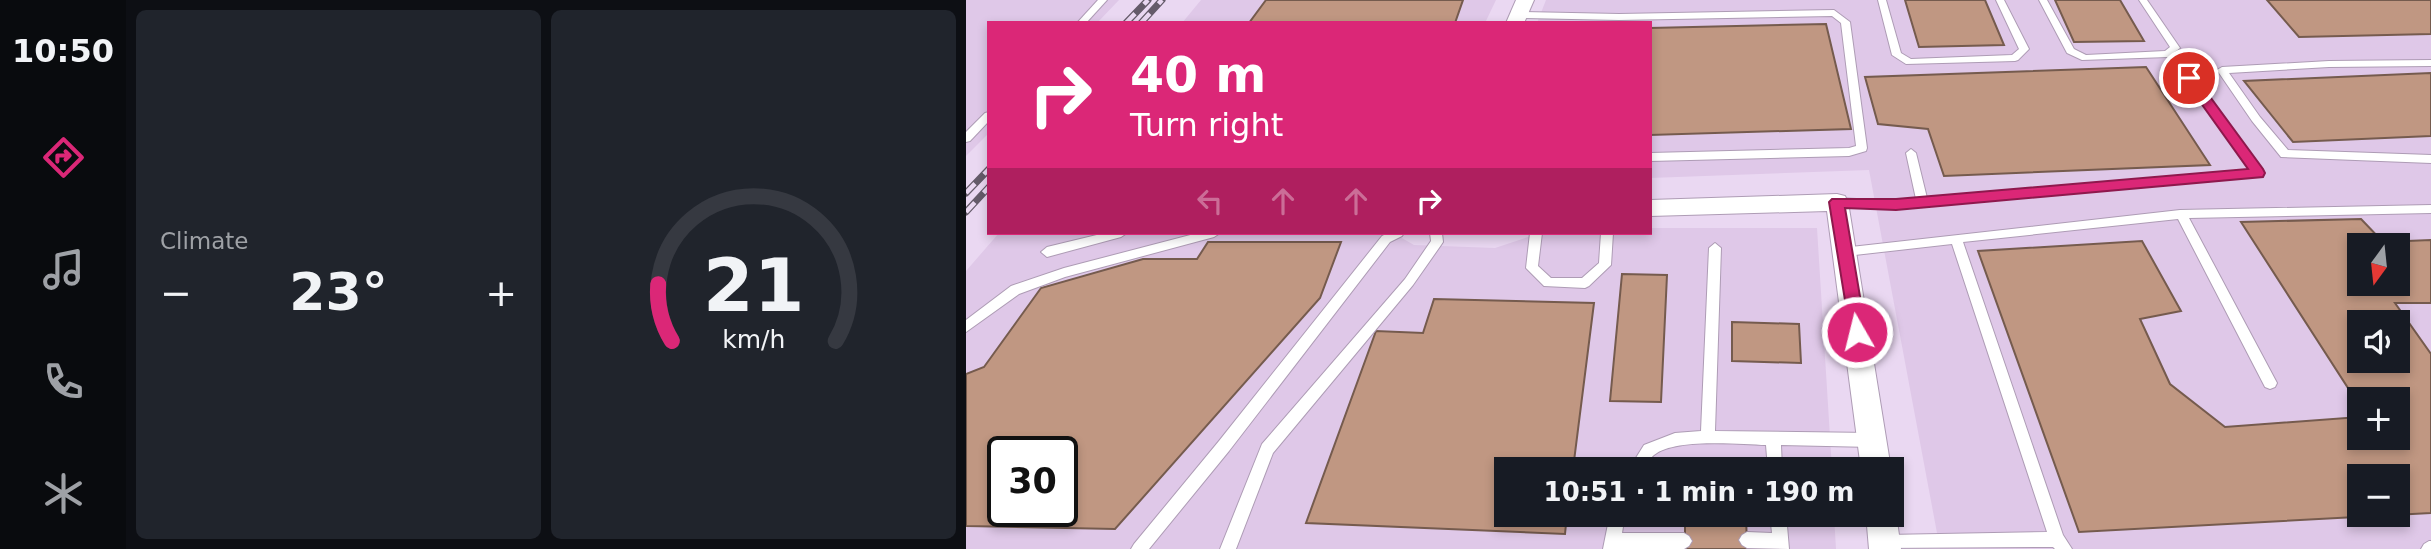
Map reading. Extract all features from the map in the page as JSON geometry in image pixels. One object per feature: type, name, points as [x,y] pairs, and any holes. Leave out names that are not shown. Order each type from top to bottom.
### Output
[{"type":"street","points":[[1652,208],[1837,202],[1874,457]]},
{"type":"lane","points":[[1083,21],[1103,0]]},
{"type":"lane","points":[[1882,0],[1897,55],[1909,62],[2015,58],[2024,49],[2000,0]]},
{"type":"lane","points":[[2043,0],[2070,51],[2085,58],[2168,54],[2175,48],[2143,0]]},
{"type":"lane","points":[[1519,13],[1619,16],[1834,13],[1845,22],[1862,148],[1849,152],[1652,157]]},
{"type":"lane","points":[[2431,63],[2329,64],[2222,70],[2256,119],[2285,154],[2431,159]]},
{"type":"lane","points":[[1837,202],[1896,205],[2258,173],[2189,78]]},
{"type":"lane","points":[[966,138],[987,117]]},
{"type":"lane","points":[[1912,153],[1923,202]]},
{"type":"lane","points":[[1846,251],[2181,214],[2431,209]]},
{"type":"lane","points":[[2181,214],[2270,383]]},
{"type":"lane","points":[[1047,251],[1113,235]]},
{"type":"lane","points":[[966,327],[1015,290],[1064,273],[1206,235]]},
{"type":"lane","points":[[1139,549],[1224,446],[1386,239],[1394,235]]},
{"type":"lane","points":[[1228,549],[1268,449],[1409,282],[1437,242],[1436,235]]},
{"type":"lane","points":[[1536,235],[1532,268],[1548,283],[1586,283],[1605,265],[1607,235]]},
{"type":"lane","points":[[1884,536],[2060,544],[1956,238]]},
{"type":"lane","points":[[1708,437],[1715,248]]},
{"type":"lane","points":[[1644,457],[1649,450],[1675,440],[1708,437],[1872,440]]},
{"type":"lane","points":[[1773,439],[1774,457]]},
{"type":"lane","points":[[1615,527],[1612,545],[1684,541]]},
{"type":"lane","points":[[1747,540],[1780,545],[1779,527]]},
{"type":"shaded area","points":[[966,0],[1119,0],[1099,21],[987,21],[987,135],[966,156]]},
{"type":"shaded area","points":[[1201,0],[1496,0],[1486,21],[1184,21]]},
{"type":"shaded area","points":[[1546,0],[2431,0],[2431,549],[1940,549],[1869,170],[1652,178],[1652,21],[1538,21]]},
{"type":"shaded area","points":[[1652,228],[1817,228],[1831,457],[1494,457],[1494,527],[1835,527],[1836,549],[966,549],[966,271],[997,235],[1396,235],[1414,245],[1495,248],[1534,235],[1652,235]]},
{"type":"building","points":[[1266,0],[1463,0],[1456,21],[1250,21]]},
{"type":"building","points":[[1905,0],[1985,0],[2004,45],[1919,47]]},
{"type":"building","points":[[2055,0],[2120,0],[2144,41],[2074,42]]},
{"type":"building","points":[[2267,0],[2431,0],[2431,34],[2299,37]]},
{"type":"building","points":[[1826,24],[1851,129],[1652,135],[1652,28]]},
{"type":"building","points":[[2146,67],[2210,165],[1944,176],[1928,129],[1878,124],[1865,77]]},
{"type":"building","points":[[2431,73],[2431,136],[2293,142],[2244,81]]},
{"type":"building","points":[[2361,219],[2374,233],[2347,233],[2347,296],[2410,296],[2410,241],[2431,240],[2431,303],[2395,303],[2400,310],[2347,310],[2347,373],[2410,373],[2410,324],[2431,354],[2431,513],[2410,514],[2410,464],[2347,464],[2347,518],[2079,532],[1978,251],[2142,241],[2181,311],[2140,319],[2170,384],[2225,427],[2347,418],[2347,450],[2410,450],[2410,387],[2347,387],[2241,222]]},
{"type":"building","points":[[1208,242],[1341,242],[1320,298],[1115,529],[1016,527],[1078,527],[1078,436],[987,436],[987,526],[966,526],[966,374],[984,367],[1041,288],[1143,259],[1197,259]]},
{"type":"building","points":[[1622,274],[1667,275],[1661,402],[1610,401]]},
{"type":"building","points":[[1434,299],[1594,303],[1575,457],[1494,457],[1494,527],[1566,527],[1565,534],[1306,523],[1376,331],[1423,333]]},
{"type":"building","points":[[1732,322],[1799,324],[1801,363],[1732,361]]},
{"type":"building","points":[[1685,527],[1746,527],[1747,549],[1685,549]]},
{"type":"railway","points":[[1128,21],[1148,0]]},
{"type":"railway","points":[[1143,21],[1162,0]]},
{"type":"railway","points":[[966,193],[987,171]]},
{"type":"railway","points":[[966,212],[987,189]]},
{"type":"route","points":[[1857,332],[1837,202],[1896,205],[2258,173],[2189,78]]}]
